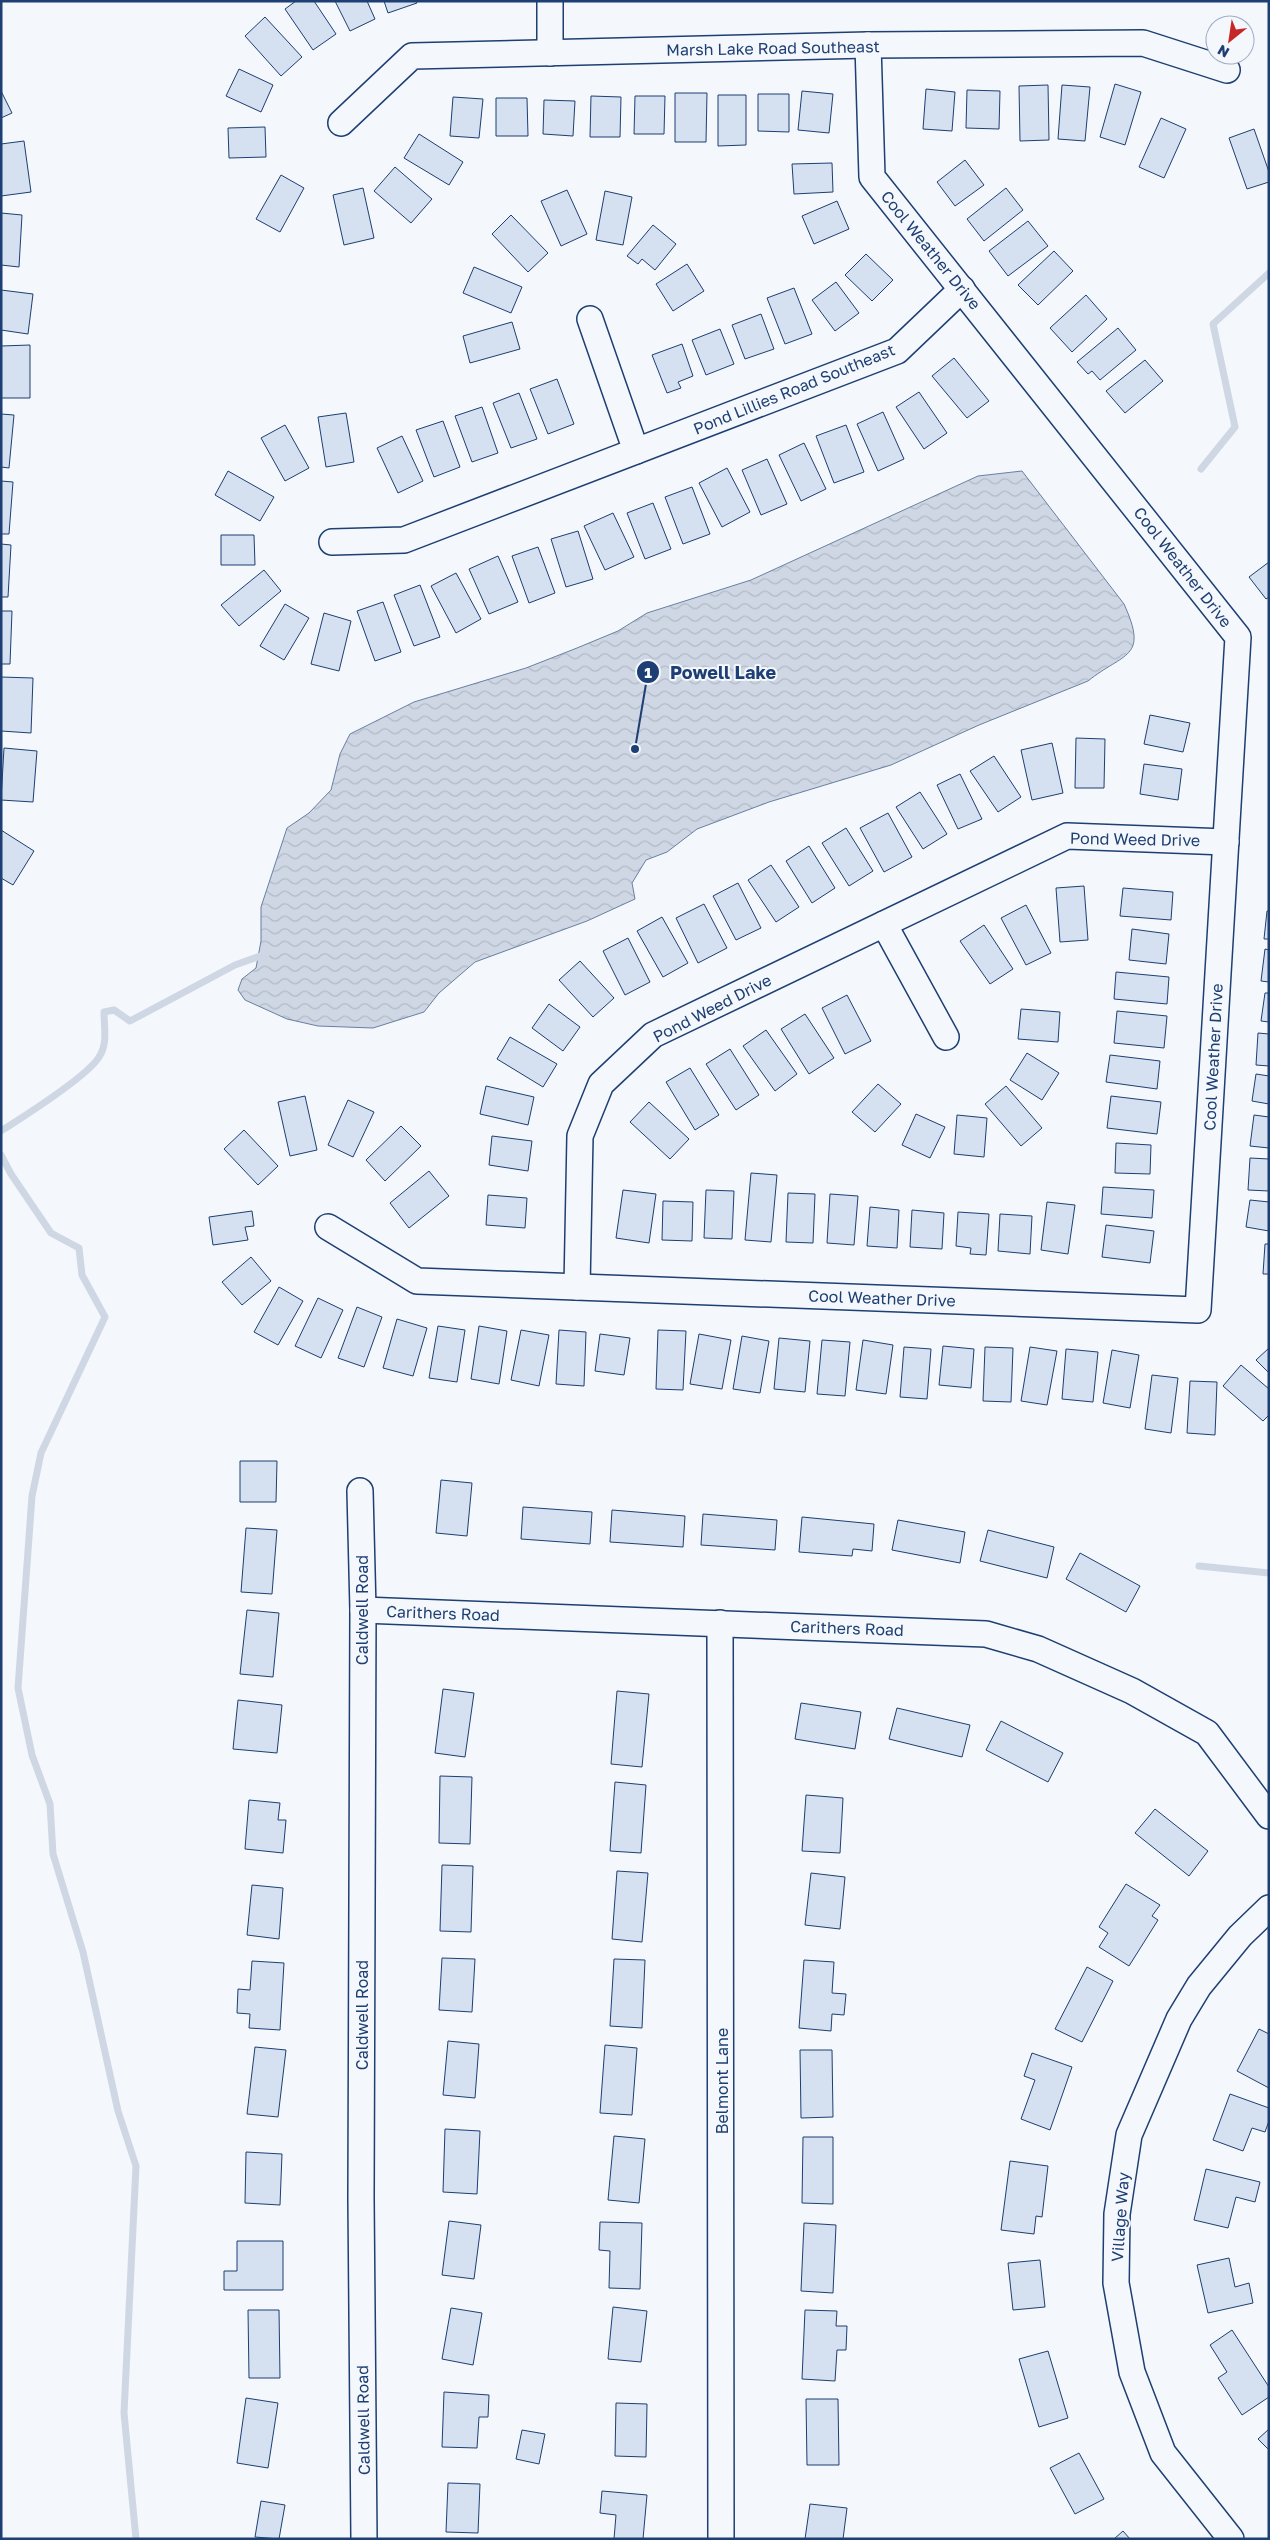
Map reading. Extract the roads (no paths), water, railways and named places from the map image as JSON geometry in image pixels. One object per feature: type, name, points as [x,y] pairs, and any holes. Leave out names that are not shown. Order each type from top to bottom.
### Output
[{"type":"street","points":[[550,1],[550,53]]},
{"type":"street","name":"Marsh Lake Road Southeast","points":[[341,123],[412,56],[868,45],[1143,42],[1227,70]]},
{"type":"street","name":"Cool Weather Drive","points":[[328,1227],[417,1281],[1198,1310],[1238,637],[872,177],[868,45]]},
{"type":"street","name":"Pond Lillies Road Southeast","points":[[332,542],[404,540],[897,351],[962,289]]},
{"type":"street","points":[[590,319],[636,451]]},
{"type":"street","name":"Pond Weed Drive","points":[[577,1286],[580,1136],[600,1084],[653,1035],[1067,836],[1226,842]]},
{"type":"street","points":[[884,924],[946,1037]]},
{"type":"street","name":"Caldwell Road","points":[[360,1492],[363,1610],[361,2198],[364,2539]]},
{"type":"street","name":"Carithers Road","points":[[363,1610],[986,1634],[1038,1649],[1132,1691],[1207,1733],[1269,1816]]},
{"type":"street","name":"Belmont Lane","points":[[720,1623],[721,2539]]},
{"type":"street","name":"Village Way","points":[[1231,2539],[1163,2453],[1132,2372],[1116,2283],[1117,2214],[1129,2135],[1179,2019],[1199,1986],[1240,1936],[1269,1908]]},
{"type":"water","points":[[1022,471],[1124,604],[1131,622],[1134,635],[1133,645],[1129,652],[1088,681],[979,725],[891,765],[769,802],[697,829],[667,852],[646,860],[632,883],[635,899],[587,921],[475,962],[439,993],[424,1012],[373,1028],[318,1026],[287,1019],[245,1000],[238,990],[242,979],[256,968],[261,941],[261,907],[287,828],[309,813],[331,790],[340,754],[350,734],[414,702],[526,668],[618,631],[647,613],[751,580],[978,476]]},
{"type":"waterway","points":[[1201,469],[1235,427],[1213,324],[1269,273]]},
{"type":"waterway","points":[[1,1131],[82,1075],[99,1057],[104,1047],[104,1012],[114,1010],[130,1021],[235,965],[266,954]]},
{"type":"waterway","points":[[1,1155],[11,1174],[51,1233],[79,1248],[82,1275],[105,1317],[41,1453],[32,1496],[18,1688],[32,1755],[50,1804],[53,1854],[83,1952],[118,2111],[136,2166],[124,2413],[136,2539]]},
{"type":"waterway","points":[[1199,1566],[1269,1573]]},
{"type":"place","name":"Powell Lake","points":[[635,749]]}]
